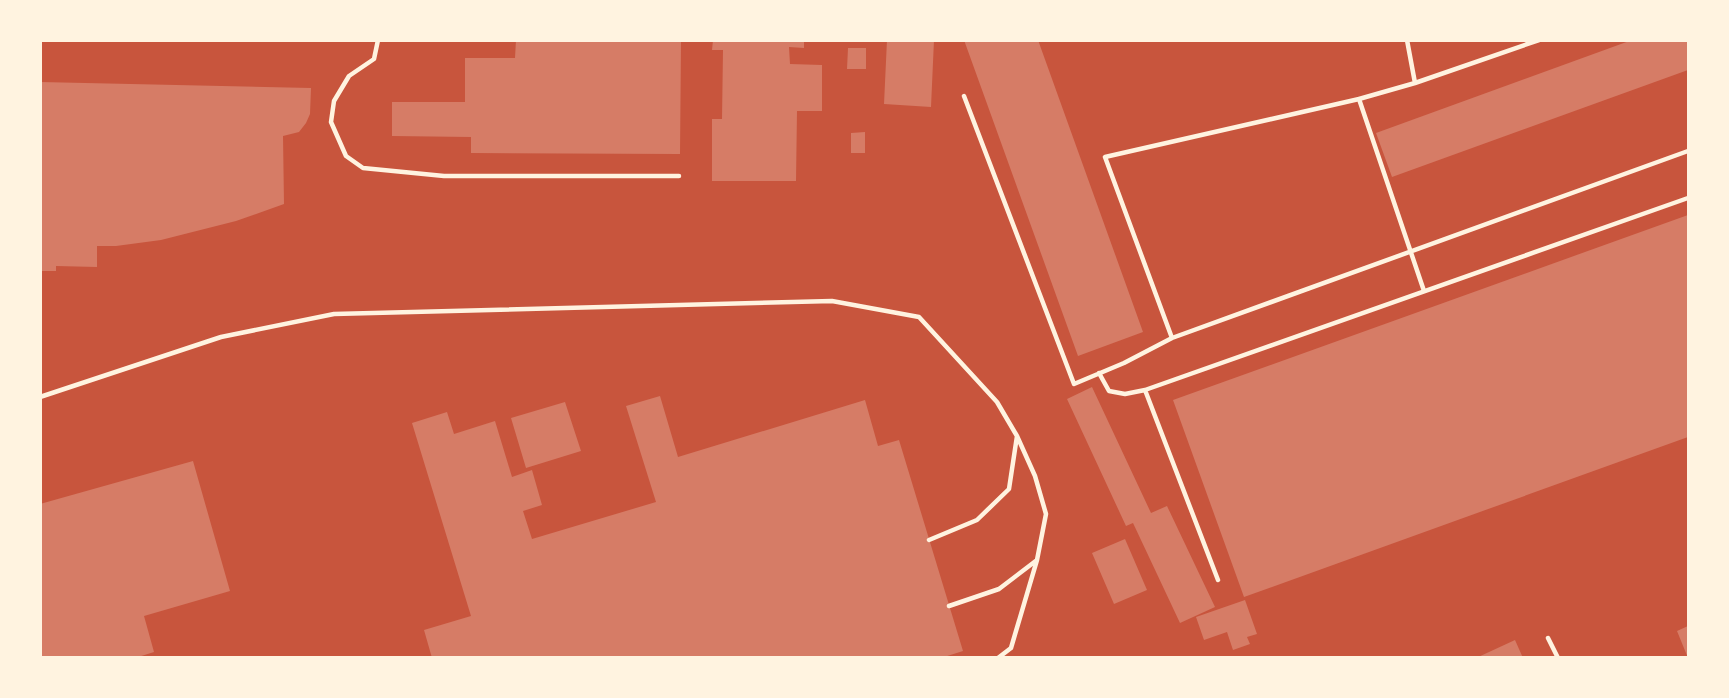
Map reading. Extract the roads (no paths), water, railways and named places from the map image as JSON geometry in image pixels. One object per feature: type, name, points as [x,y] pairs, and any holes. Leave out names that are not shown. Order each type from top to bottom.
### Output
[{"type":"lane","points":[[378,40],[374,59],[349,76],[334,101],[331,122],[346,156],[363,168],[444,176],[679,176]]},
{"type":"lane","points":[[1407,40],[1415,83]]},
{"type":"lane","points":[[1172,338],[1105,157],[1359,99],[1415,83],[1539,40]]},
{"type":"lane","points":[[964,96],[1074,384],[1172,338],[1689,151]]},
{"type":"lane","points":[[1359,99],[1424,291]]},
{"type":"lane","points":[[1099,373],[1109,391],[1125,394],[1145,390],[1689,198]]},
{"type":"lane","points":[[40,397],[221,337],[334,314],[832,301],[919,317],[997,402],[1017,436],[1035,476],[1046,514],[1037,560],[1011,648],[998,657]]},
{"type":"lane","points":[[1145,390],[1218,580]]},
{"type":"lane","points":[[929,540],[977,520],[1009,489],[1017,436]]},
{"type":"lane","points":[[949,606],[999,589],[1037,560]]},
{"type":"lane","points":[[1548,638],[1558,657]]}]
